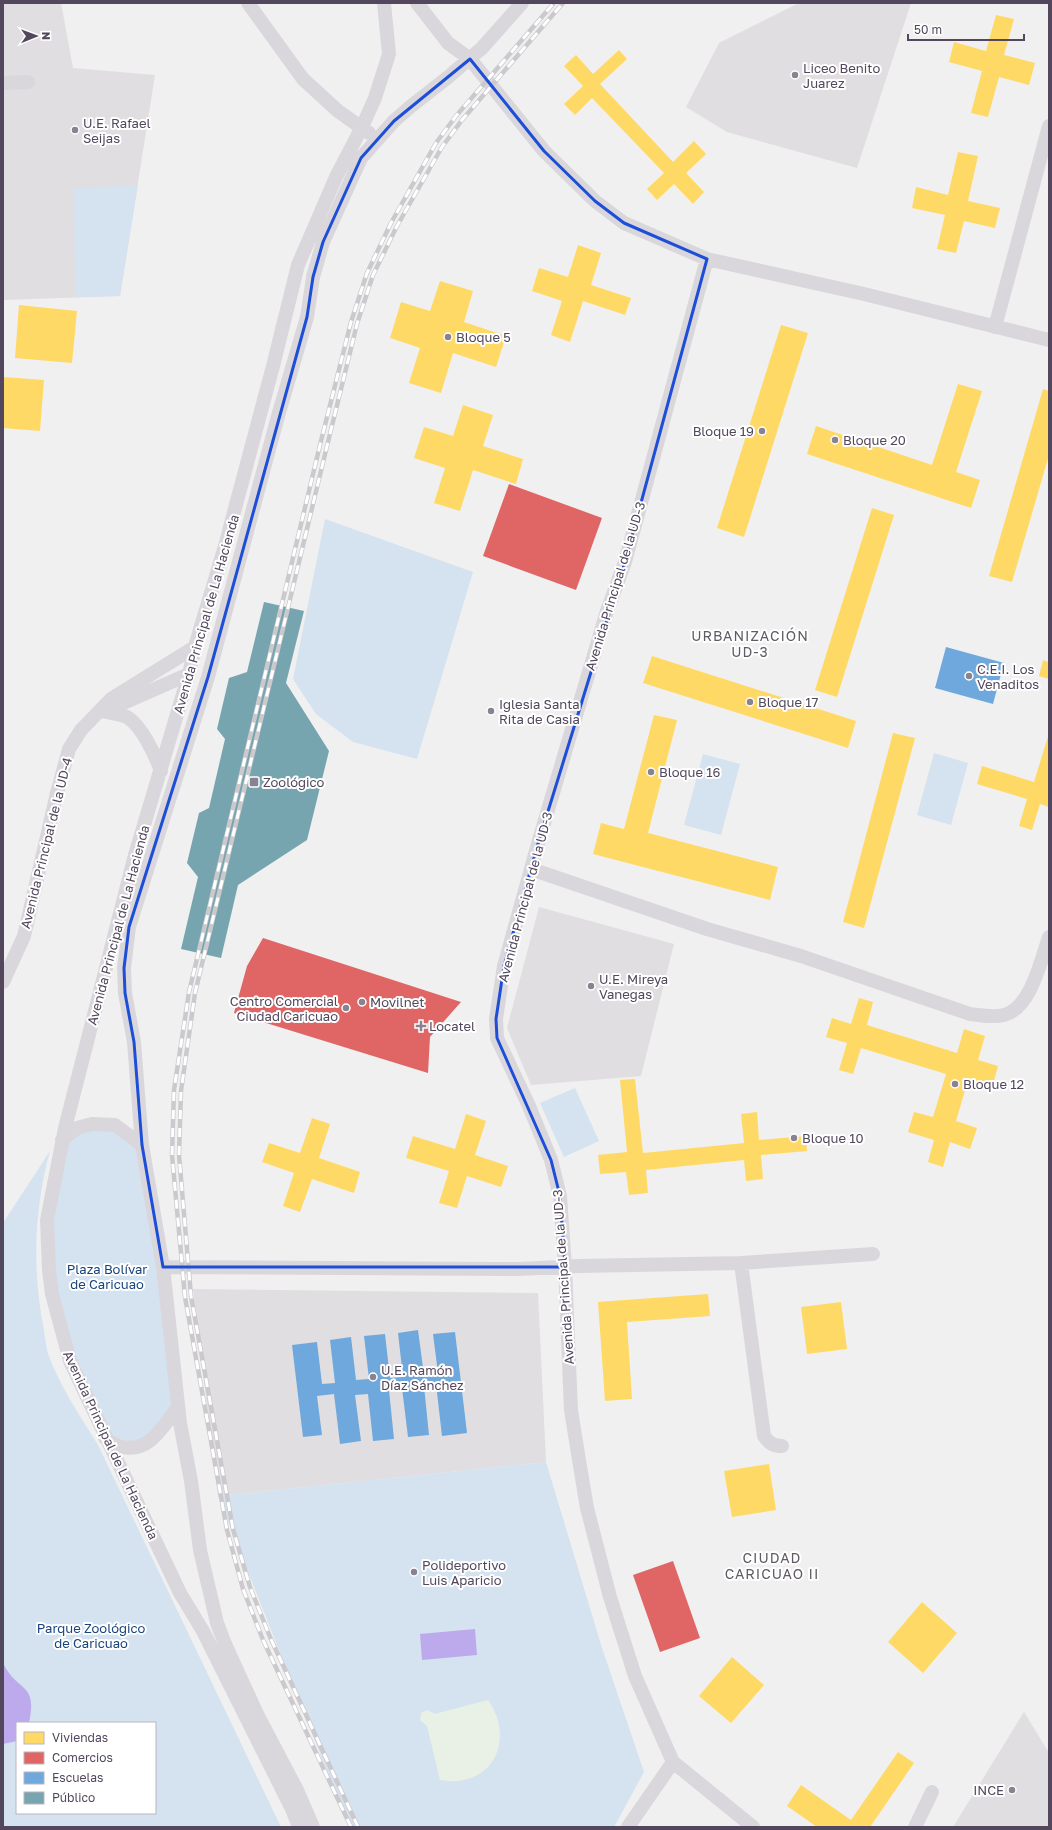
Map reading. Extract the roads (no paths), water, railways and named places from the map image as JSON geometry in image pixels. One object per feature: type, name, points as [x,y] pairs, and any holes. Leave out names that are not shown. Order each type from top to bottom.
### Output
[{"type":"street","points":[[248,3],[303,78],[338,111],[378,139]]},
{"type":"street","name":"Avenida Principal de La Hacienda","points":[[299,1827],[292,1809],[203,1631],[180,1593],[70,1361],[52,1294],[49,1270],[47,1220],[62,1140],[135,855],[189,674],[195,647],[240,490],[298,265],[336,177],[375,98],[389,54],[387,21],[384,3]]},
{"type":"street","points":[[418,3],[448,44],[470,59],[544,151],[595,201],[624,223],[707,259],[864,294],[1049,340]]},
{"type":"street","name":"Avenida Principal de La Hacienda","points":[[313,1827],[297,1790],[254,1707],[217,1623],[200,1550],[191,1481],[178,1407],[163,1267],[142,1145],[134,1042],[125,992],[124,968],[129,927],[208,677],[278,416],[307,317],[313,278],[323,242],[361,158],[410,107],[482,48],[522,3]]},
{"type":"street","points":[[3,83],[28,82]]},
{"type":"street","points":[[995,327],[1049,126]]},
{"type":"street","name":"Avenida Principal de la UD-3","points":[[707,259],[625,562],[607,611],[504,966],[496,1025],[497,1038],[529,1106],[551,1160],[560,1196],[572,1410],[587,1508],[610,1597],[635,1676],[673,1762],[753,1827]]},
{"type":"street","points":[[195,647],[215,650]]},
{"type":"street","name":"Avenida Principal de la UD-4","points":[[3,982],[24,936],[57,793],[69,749],[81,730],[111,699],[195,647]]},
{"type":"street","points":[[189,674],[208,677]]},
{"type":"street","name":"Avenida Principal de la UD-4","points":[[100,711],[121,704],[189,674]]},
{"type":"street","points":[[100,711],[127,717],[136,724],[153,752],[161,771]]},
{"type":"street","points":[[531,869],[707,928],[801,956],[970,1014],[990,1017],[1005,1015],[1021,1003],[1033,985],[1049,937]]},
{"type":"street","points":[[62,1140],[77,1128],[92,1124],[115,1125],[142,1145]]},
{"type":"street","points":[[163,1267],[518,1269],[741,1263],[873,1254]]},
{"type":"street","points":[[741,1263],[764,1436],[768,1442],[775,1446],[782,1446]]},
{"type":"street","points":[[105,1437],[120,1447],[135,1448],[146,1444],[155,1437],[178,1407]]},
{"type":"street","points":[[628,1827],[673,1762]]},
{"type":"street","points":[[914,1827],[932,1792]]},
{"type":"railway","points":[[351,1827],[263,1640],[243,1589],[227,1530],[185,1297],[172,1155],[174,1090],[189,992],[320,445],[351,322],[367,273],[391,223],[436,143],[456,116],[554,3]]},
{"type":"railway","points":[[358,1827],[270,1637],[250,1587],[233,1529],[191,1296],[179,1155],[181,1091],[195,993],[357,324],[373,275],[397,226],[442,147],[462,120],[563,3]]},
{"type":"place","name":"Liceo Benito Juarez","points":[[795,75]]},
{"type":"place","name":"U.E. Rafael Seijas","points":[[75,130]]},
{"type":"place","name":"Bloque 5","points":[[448,337]]},
{"type":"place","name":"Bloque 19","points":[[762,431]]},
{"type":"place","name":"Bloque 20","points":[[835,440]]},
{"type":"place","name":"C.E.I. Los Venaditos","points":[[969,676]]},
{"type":"place","name":"Bloque 17","points":[[750,702]]},
{"type":"place","name":"Iglesia Santa Rita de Casia","points":[[491,711]]},
{"type":"place","name":"Bloque 16","points":[[651,772]]},
{"type":"place","name":"Zoológico","points":[[254,782]]},
{"type":"place","name":"U.E. Mireya Vanegas","points":[[591,986]]},
{"type":"place","name":"Movilnet","points":[[362,1002]]},
{"type":"place","name":"Centro Comercial Ciudad Caricuao","points":[[346,1008]]},
{"type":"place","name":"Locatel","points":[[421,1026]]},
{"type":"place","name":"Bloque 12","points":[[955,1084]]},
{"type":"place","name":"Bloque 10","points":[[794,1138]]},
{"type":"place","name":"U.E. Ramón Díaz Sánchez","points":[[373,1377]]},
{"type":"place","name":"Polideportivo Luis Aparicio","points":[[414,1572]]},
{"type":"place","name":"INCE","points":[[1012,1790]]},
{"type":"district","name":"URBANIZACIÓN UD-3","points":[[750,644]]},
{"type":"district","name":"CIUDAD CARICUAO II","points":[[772,1566]]},
{"type":"park label","name":"Plaza Bolívar de Caricuao","points":[[107,1276]]},
{"type":"park label","name":"Parque Zoológico de Caricuao","points":[[91,1636]]}]
